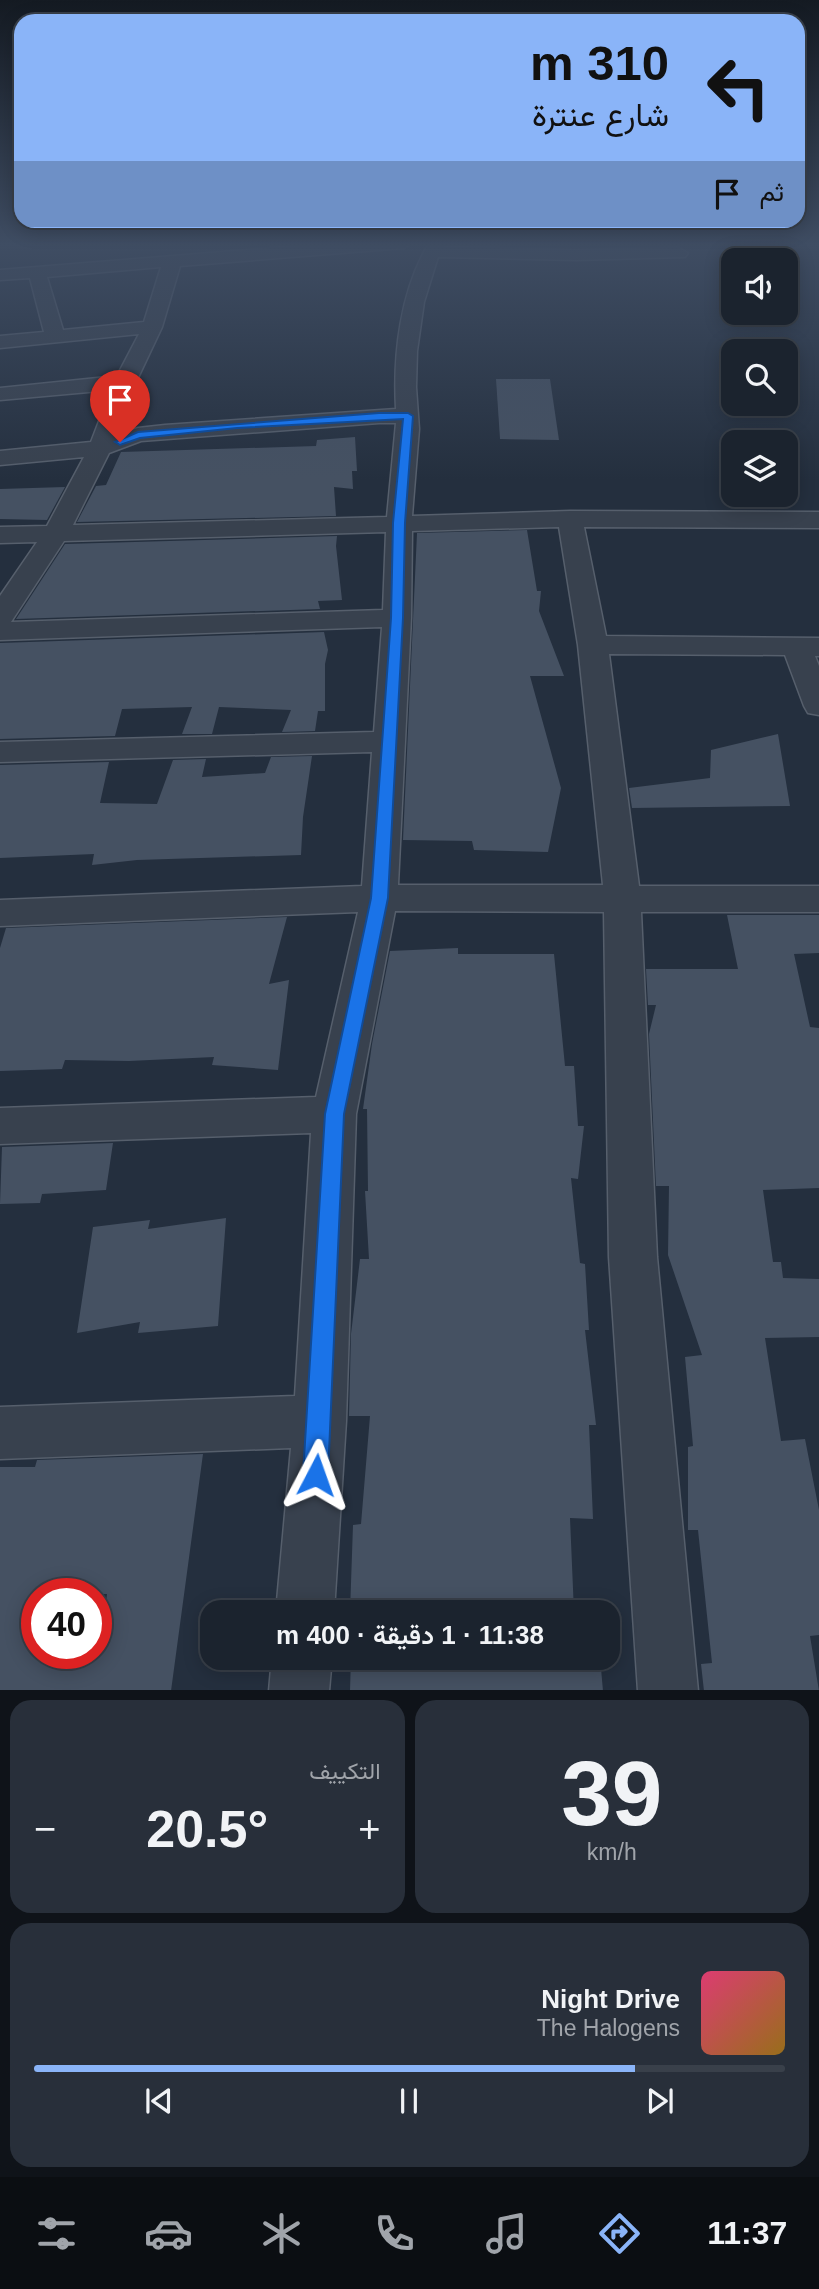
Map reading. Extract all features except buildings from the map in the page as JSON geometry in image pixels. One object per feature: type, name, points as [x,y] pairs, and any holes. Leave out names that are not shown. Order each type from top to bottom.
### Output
[{"type":"street","points":[[51,322],[55,337]]},
{"type":"street","points":[[0,617],[56,533],[100,448],[125,382],[154,322]]},
{"type":"street","points":[[306,1600],[320,1421],[334,1114],[379,898],[397,618],[399,523],[408,416],[405,387],[407,351],[412,322]]},
{"type":"street","points":[[0,342],[152,327]]},
{"type":"street","points":[[0,394],[125,382]]},
{"type":"street","points":[[0,458],[100,448],[138,435],[237,425],[408,416]]},
{"type":"street","points":[[570,519],[593,645],[622,897],[633,1257],[668,1690]]},
{"type":"street","points":[[0,535],[570,519],[819,520]]},
{"type":"street","points":[[0,631],[397,618]]},
{"type":"street","points":[[593,645],[808,647],[819,706]]},
{"type":"street","points":[[0,752],[387,742]]},
{"type":"street","points":[[0,914],[379,898],[819,899]]},
{"type":"street","points":[[0,1126],[334,1114]]},
{"type":"street","points":[[0,1433],[320,1421]]},
{"type":"street","points":[[299,1690],[301,1670]]},
{"type":"route","points":[[120,442],[138,435],[237,425],[408,416],[399,523],[397,618],[379,898],[334,1114],[316,1475]]}]
